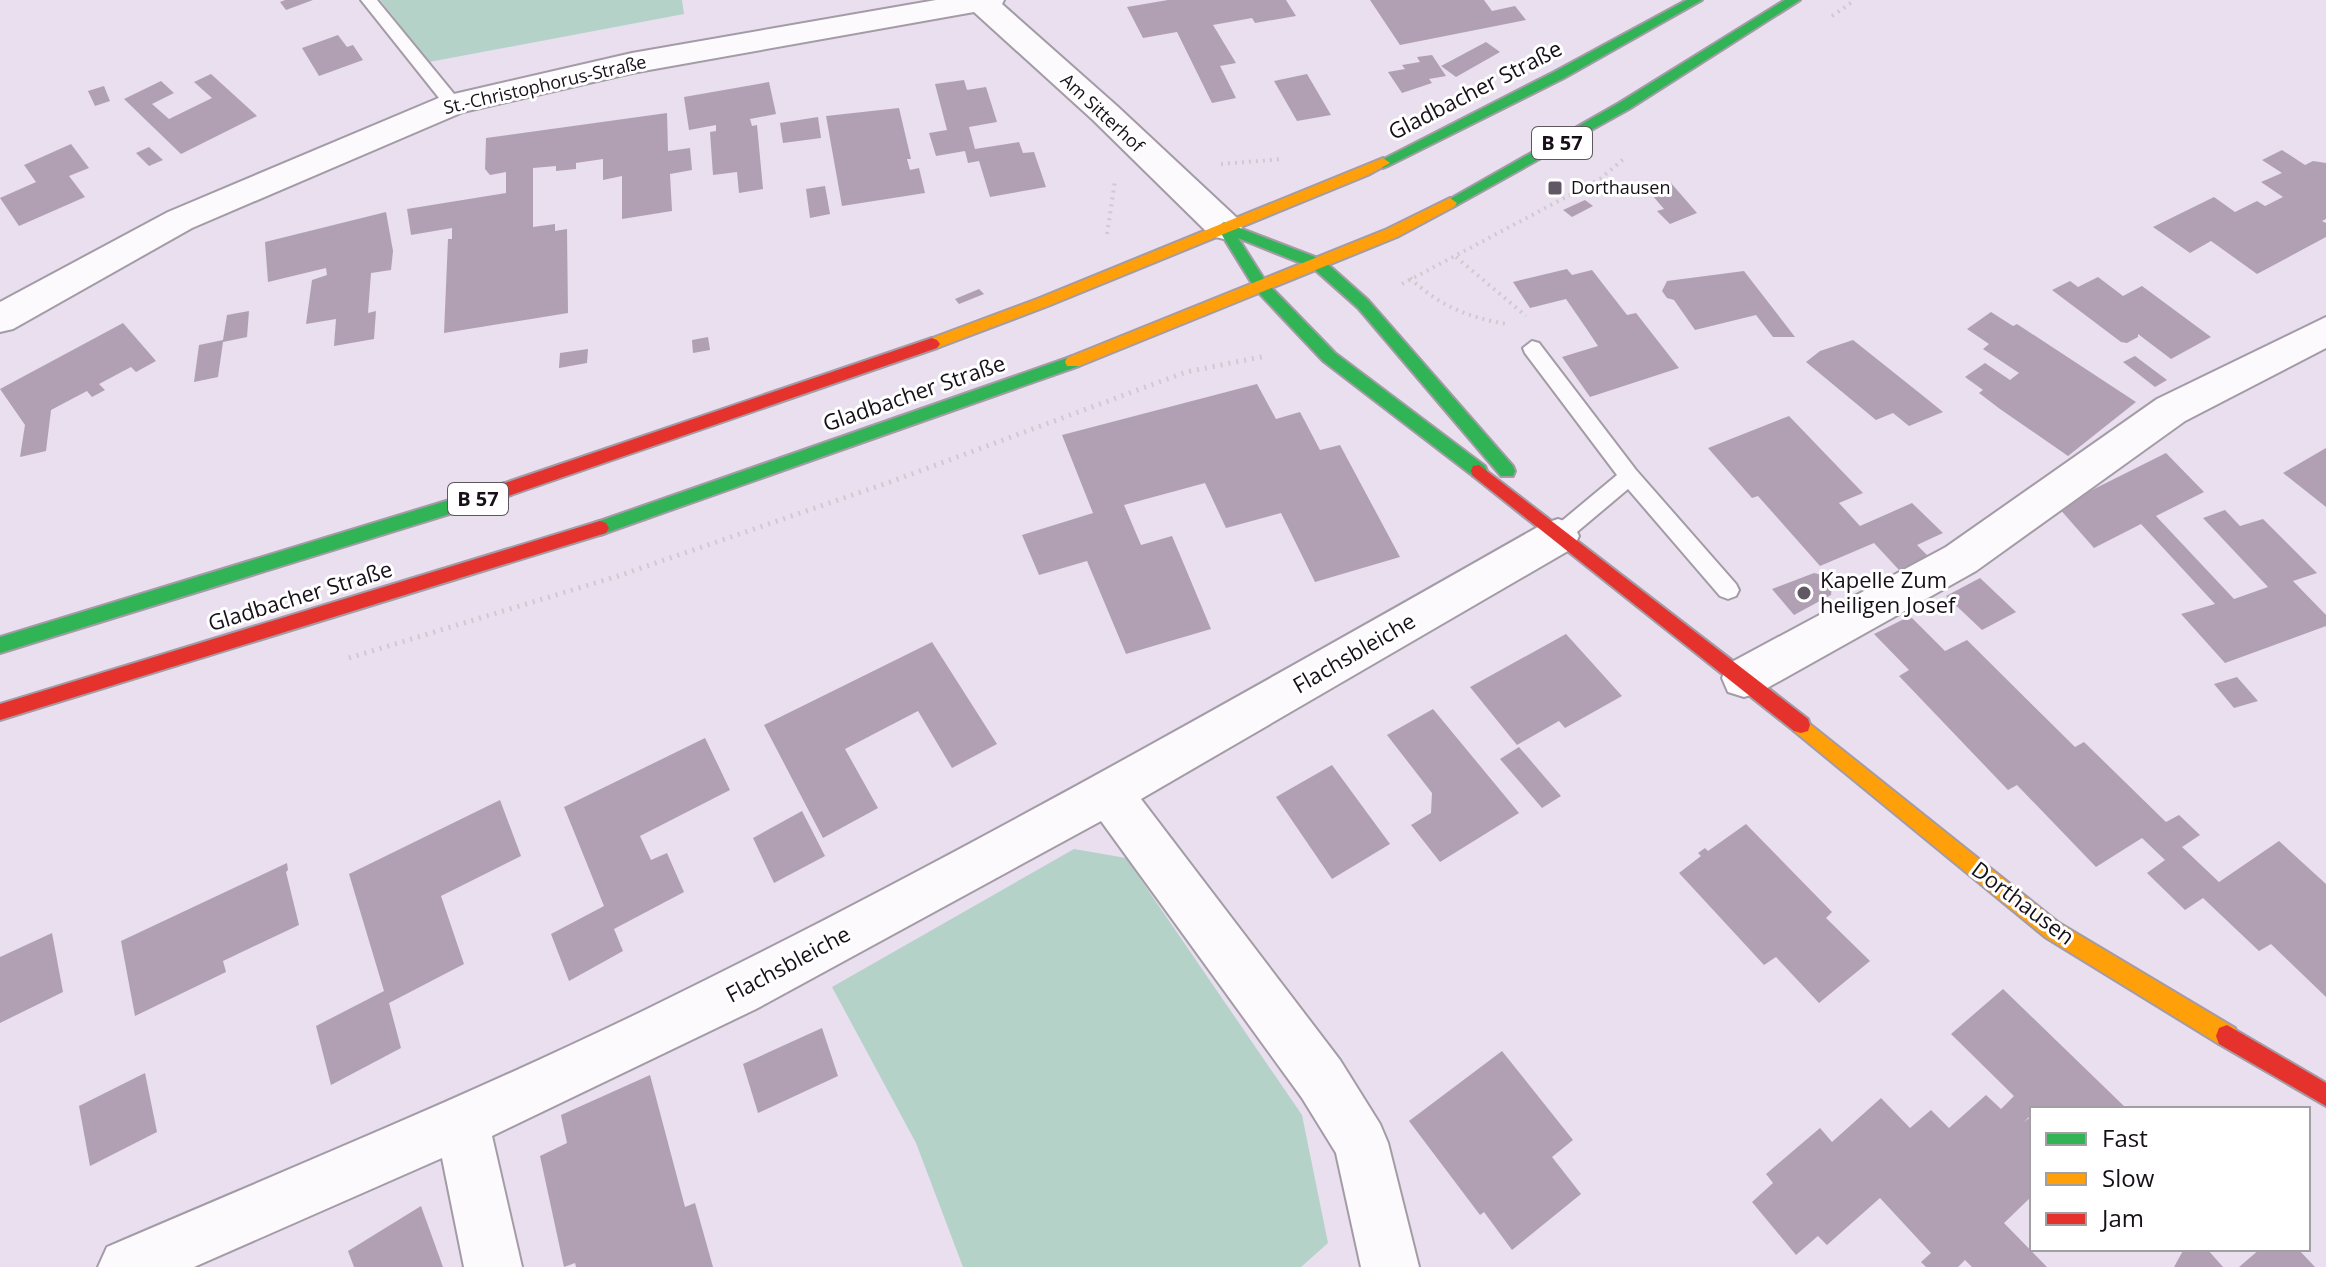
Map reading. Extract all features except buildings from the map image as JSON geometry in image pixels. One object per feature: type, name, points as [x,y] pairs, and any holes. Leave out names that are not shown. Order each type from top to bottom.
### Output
[{"type":"main road","name":"Gladbacher Straße","points":[[0,645],[571,470],[951,338],[1130,268],[1224,227],[1340,184],[1559,75],[1696,0]]},
{"type":"main road","name":"Gladbacher Straße","points":[[0,712],[553,544],[1037,376],[1392,233],[1529,163],[1627,106],[1794,0]]},
{"type":"main road","name":"Dorthausen","points":[[1224,227],[1318,264],[1363,304],[1456,408],[1558,536]]},
{"type":"main road","name":"Dorthausen","points":[[1224,227],[1261,286],[1329,357],[1443,442],[1558,536],[1744,678],[2052,930],[2326,1095]]},
{"type":"street","name":"St.-Christophorus-Straße","points":[[0,319],[180,220],[453,104],[632,63],[983,1]]},
{"type":"street","name":"Am Sitterhof","points":[[983,1],[1224,227]]},
{"type":"street","points":[[1744,678],[1961,559],[2171,410],[2326,331]]},
{"type":"street","name":"Flachsbleiche","points":[[127,1267],[462,1122],[738,991],[1109,794],[1558,536]]},
{"type":"street","points":[[1109,794],[1321,1079],[1361,1143],[1390,1267]]},
{"type":"street","points":[[462,1122],[493,1267]]},
{"type":"lane","points":[[369,0],[453,104]]},
{"type":"lane","points":[[1530,339],[1629,476],[1728,590]]},
{"type":"lane","points":[[1558,536],[1629,476]]},
{"type":"path","points":[[1105,113],[1109,153],[1116,174],[1106,233],[1111,246],[1130,268]]},
{"type":"path","points":[[1411,279],[1454,311],[1530,339],[1531,321],[1456,257]]},
{"type":"green space","points":[[380,0],[682,0],[684,14],[429,62]]},
{"type":"green space","points":[[1074,849],[1126,858],[1302,1115],[1328,1243],[1301,1267],[963,1267],[916,1143],[832,987]]},
{"type":"traffic: fast","points":[[1383,163],[1559,75],[1696,0]]},
{"type":"traffic: fast","points":[[1450,203],[1581,131],[1794,0]]},
{"type":"traffic: fast","points":[[1224,227],[1261,286],[1329,357],[1479,471]]},
{"type":"traffic: fast","points":[[1224,227],[1318,264],[1363,304],[1507,471]]},
{"type":"traffic: fast","points":[[600,528],[1073,362]]},
{"type":"traffic: fast","points":[[0,645],[505,490]]},
{"type":"traffic: slow","points":[[932,344],[1042,303],[1383,163]]},
{"type":"traffic: slow","points":[[1073,362],[1392,233],[1450,203]]},
{"type":"traffic: slow","points":[[1801,725],[2052,930],[2227,1036]]},
{"type":"traffic: jam","points":[[505,490],[932,344]]},
{"type":"traffic: jam","points":[[1479,471],[1801,725]]},
{"type":"traffic: jam","points":[[0,712],[600,528]]},
{"type":"traffic: jam","points":[[2227,1036],[2326,1095]]},
{"type":"place","name":"Dorthausen","points":[[1555,188]]},
{"type":"place","name":"Kapelle Zum heiligen Josef","points":[[1804,593]]}]
